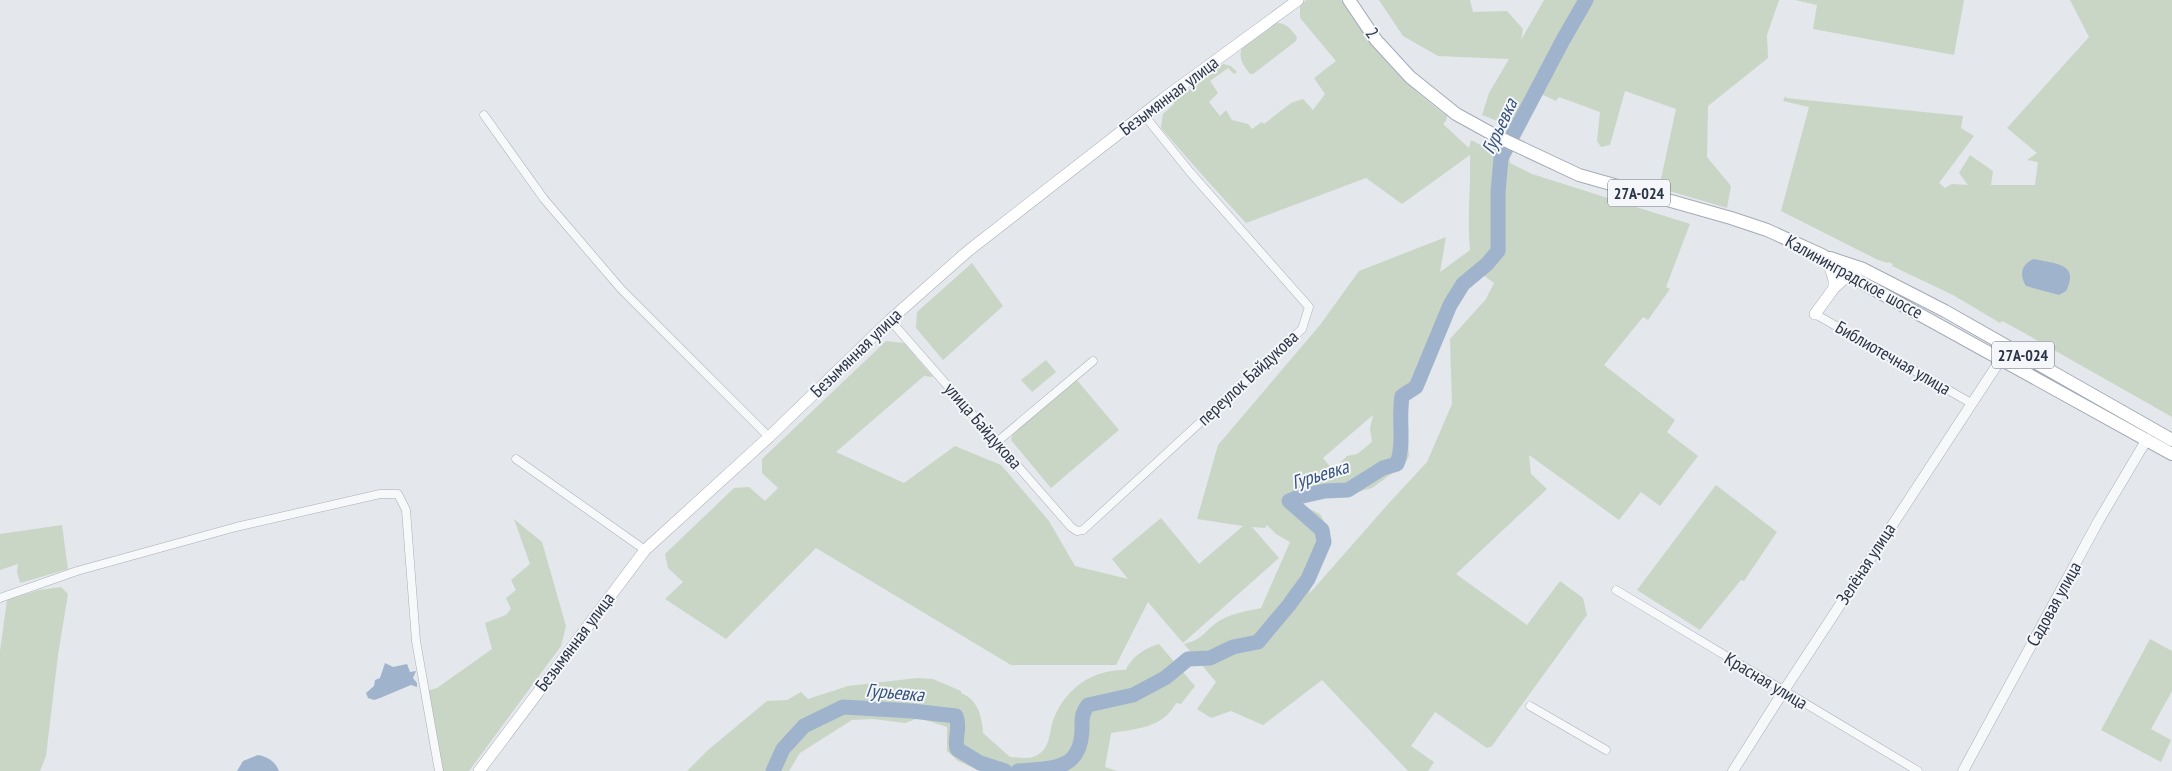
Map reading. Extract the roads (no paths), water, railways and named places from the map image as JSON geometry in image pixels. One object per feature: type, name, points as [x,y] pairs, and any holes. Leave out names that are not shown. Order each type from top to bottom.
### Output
[{"type":"main road","name":"Безымянная улица","points":[[478,771],[644,550],[769,438],[890,320],[968,251],[1144,115],[1298,0]]},
{"type":"main road","name":"2","points":[[1349,0],[1376,40],[1397,64],[1443,104],[1516,146]]},
{"type":"main road","name":"Калининградское шоссе","points":[[1516,146],[1579,175],[1731,218],[1766,230],[1829,259],[1844,275],[2172,454]]},
{"type":"main road","name":"27А-024","points":[[1829,259],[1873,274],[1945,311],[2172,440]]},
{"type":"main road","points":[[1829,259],[1834,288]]},
{"type":"main road","name":"27А-024","points":[[1844,275],[1854,272],[1873,274]]},
{"type":"main road","points":[[1815,314],[1844,275]]},
{"type":"street","name":"переулок Байдукова","points":[[1077,531],[1083,530],[1302,329],[1309,307],[1194,177],[1144,115]]},
{"type":"street","points":[[484,116],[544,199],[620,289],[769,438]]},
{"type":"street","name":"Библиотечная улица","points":[[1815,314],[1971,403]]},
{"type":"street","name":"улица Байдукова","points":[[890,320],[1077,531]]},
{"type":"street","name":"Зелёная улица","points":[[1734,771],[1783,692],[2001,359]]},
{"type":"street","points":[[998,441],[1093,361]]},
{"type":"street","name":"Садовая улица","points":[[1963,771],[2099,520],[2146,439]]},
{"type":"street","points":[[516,459],[644,550]]},
{"type":"street","points":[[0,598],[69,573],[236,527],[380,494],[398,494],[406,510],[416,642],[439,771]]},
{"type":"street","name":"Красная улица","points":[[1616,590],[1783,692],[1918,771]]},
{"type":"street","points":[[1530,706],[1606,750]]},
{"type":"water","points":[[2034,259],[2057,264],[2068,270],[2070,282],[2066,291],[2059,295],[2026,286],[2022,278],[2022,270],[2026,264]]},
{"type":"water","points":[[385,663],[393,667],[407,664],[410,672],[416,671],[413,678],[417,683],[417,687],[411,685],[374,700],[368,698],[366,693],[374,686],[375,680],[380,678]]},
{"type":"water","points":[[258,755],[271,760],[279,771],[237,771],[243,761]]},
{"type":"waterway","name":"Гурьевка","points":[[1018,771],[1053,768],[1070,760],[1076,754],[1080,744],[1082,717],[1088,705],[1133,695],[1165,678],[1188,659],[1210,658],[1233,647],[1258,642],[1308,579],[1324,542],[1322,530],[1289,501],[1325,491],[1348,490],[1383,468],[1397,464],[1401,447],[1402,396],[1416,387],[1450,305],[1463,284],[1487,264],[1498,251],[1498,192],[1501,158],[1586,0]]},
{"type":"waterway","name":"Гурьевка","points":[[773,771],[783,749],[804,726],[843,707],[956,716],[958,725],[957,749],[980,763],[1005,771]]}]
